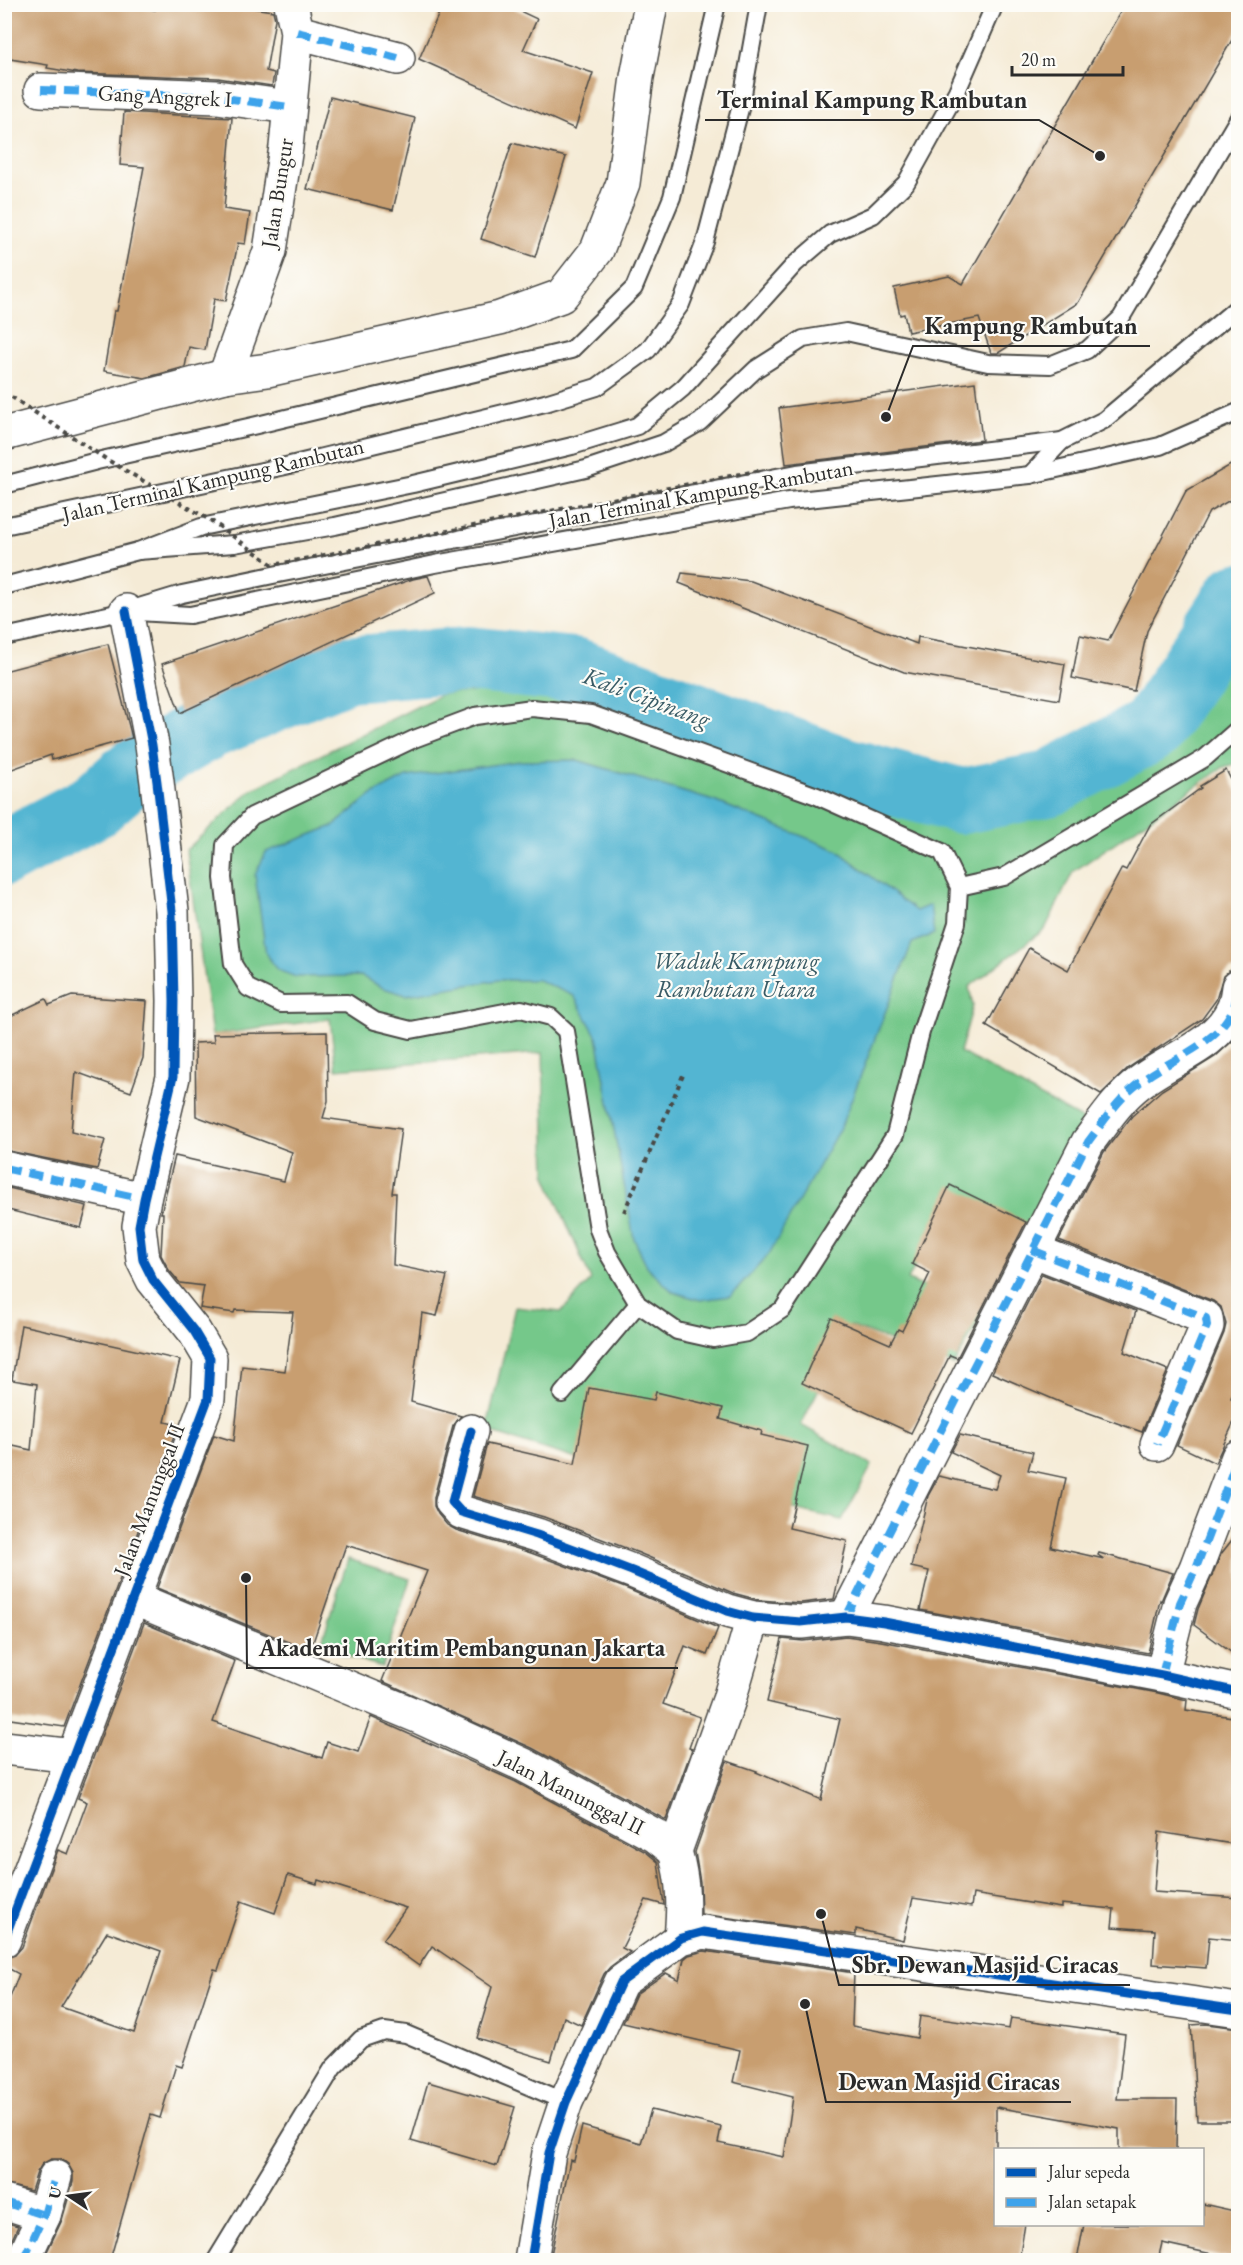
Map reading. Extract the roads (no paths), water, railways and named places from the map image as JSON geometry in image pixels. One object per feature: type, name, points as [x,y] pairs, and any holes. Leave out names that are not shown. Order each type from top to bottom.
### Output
[{"type":"street","points":[[4,434],[225,376],[268,370],[500,318],[561,296],[597,250],[623,183],[637,77],[651,4]]},
{"type":"street","points":[[294,18],[398,58]]},
{"type":"street","name":"Jalan Bungur","points":[[225,376],[270,251],[286,147],[294,18]]},
{"type":"street","name":"Gang Anggrek I","points":[[41,90],[217,97],[289,107]]},
{"type":"street","name":"Jalan Manunggal II","points":[[4,1940],[208,1399],[210,1358],[194,1331],[153,1280],[143,1260],[139,1226],[172,1077],[174,1001],[172,911],[157,782],[126,611]]},
{"type":"street","points":[[846,1617],[1089,1142],[1124,1095],[1219,1030],[1233,1008],[1239,987]]},
{"type":"street","points":[[4,1168],[144,1199]]},
{"type":"street","points":[[1032,1250],[1206,1318],[1207,1326],[1157,1444]]},
{"type":"street","points":[[471,1431],[452,1503],[461,1512],[537,1534],[727,1611],[753,1618],[801,1622],[846,1617],[884,1622],[1239,1692]]},
{"type":"street","points":[[1162,1675],[1180,1604],[1239,1457]]},
{"type":"street","name":"Jalan Manunggal II","points":[[133,1598],[417,1716],[524,1765],[656,1836],[675,1851]]},
{"type":"street","points":[[681,1938],[683,1883],[675,1851],[729,1700],[753,1618]]},
{"type":"street","points":[[4,1748],[73,1756]]},
{"type":"street","points":[[531,2260],[549,2153],[566,2102],[621,1982],[681,1938],[704,1932],[1239,2010]]},
{"type":"street","points":[[23,2260],[44,2215],[55,2176]]},
{"type":"street","points":[[4,2202],[44,2215]]},
{"type":"lane","name":"Jalan Terminal Kampung Rambutan","points":[[4,485],[97,461],[571,350],[634,288],[672,196],[717,4]]},
{"type":"lane","name":"Jalan Terminal Kampung Rambutan","points":[[4,526],[290,465],[545,403],[597,387],[648,350],[681,304],[705,242],[741,105],[759,4]]},
{"type":"lane","points":[[4,585],[138,551],[201,527],[413,484],[572,446],[637,426],[683,388],[795,264],[830,234],[873,215],[906,183],[957,91],[995,4]]},
{"type":"lane","points":[[138,551],[234,544],[335,526],[586,469],[664,443],[700,422],[756,369],[803,339],[846,333],[988,363],[1050,365],[1088,350],[1121,318],[1239,119]]},
{"type":"lane","name":"Jalan Terminal Kampung Rambutan","points":[[4,637],[126,611],[182,594],[273,575],[797,473],[1062,441],[1104,420],[1239,307]]},
{"type":"lane","name":"Jalan Terminal Kampung Rambutan","points":[[126,611],[190,615],[435,564],[789,501],[1030,475],[1160,446],[1239,412]]},
{"type":"lane","points":[[1030,475],[1062,441]]},
{"type":"lane","points":[[532,708],[591,714],[817,796],[942,852],[959,887],[957,923],[921,1032],[895,1135],[783,1309],[747,1333],[713,1339],[677,1331],[638,1304],[607,1251],[598,1229],[566,1031],[550,1017],[521,1009],[411,1030],[375,1021],[347,1003],[281,1004],[248,988],[233,964],[223,878],[225,845],[252,816],[414,739],[475,716],[532,708]]},
{"type":"lane","points":[[959,887],[1004,877],[1205,758],[1239,729]]},
{"type":"lane","points":[[562,1394],[638,1304]]},
{"type":"lane","points":[[216,2260],[333,2068],[361,2039],[384,2031],[406,2034],[566,2102]]},
{"type":"water","name":"Waduk Kampung Rambutan Utara","points":[[577,760],[717,802],[837,850],[916,911],[930,905],[934,934],[912,943],[842,1124],[769,1254],[731,1296],[700,1300],[673,1292],[648,1268],[634,1239],[597,1037],[574,996],[538,980],[499,980],[406,995],[383,988],[361,976],[296,977],[277,970],[266,954],[255,875],[266,852],[333,826],[372,795],[406,777],[520,761]]},
{"type":"waterway","name":"Kali Cipinang","points":[[4,853],[94,806],[135,770],[210,726],[348,669],[469,659],[574,670],[844,770],[962,801],[1048,784],[1152,729],[1238,596]]},
{"type":"place","name":"Terminal Kampung Rambutan","points":[[1100,156]]},
{"type":"place","name":"Kampung Rambutan","points":[[886,417]]},
{"type":"place","name":"Akademi Maritim Pembangunan Jakarta","points":[[246,1578]]},
{"type":"place","name":"Sbr. Dewan Masjid Ciracas","points":[[821,1914]]},
{"type":"place","name":"Dewan Masjid Ciracas","points":[[805,2004]]}]
